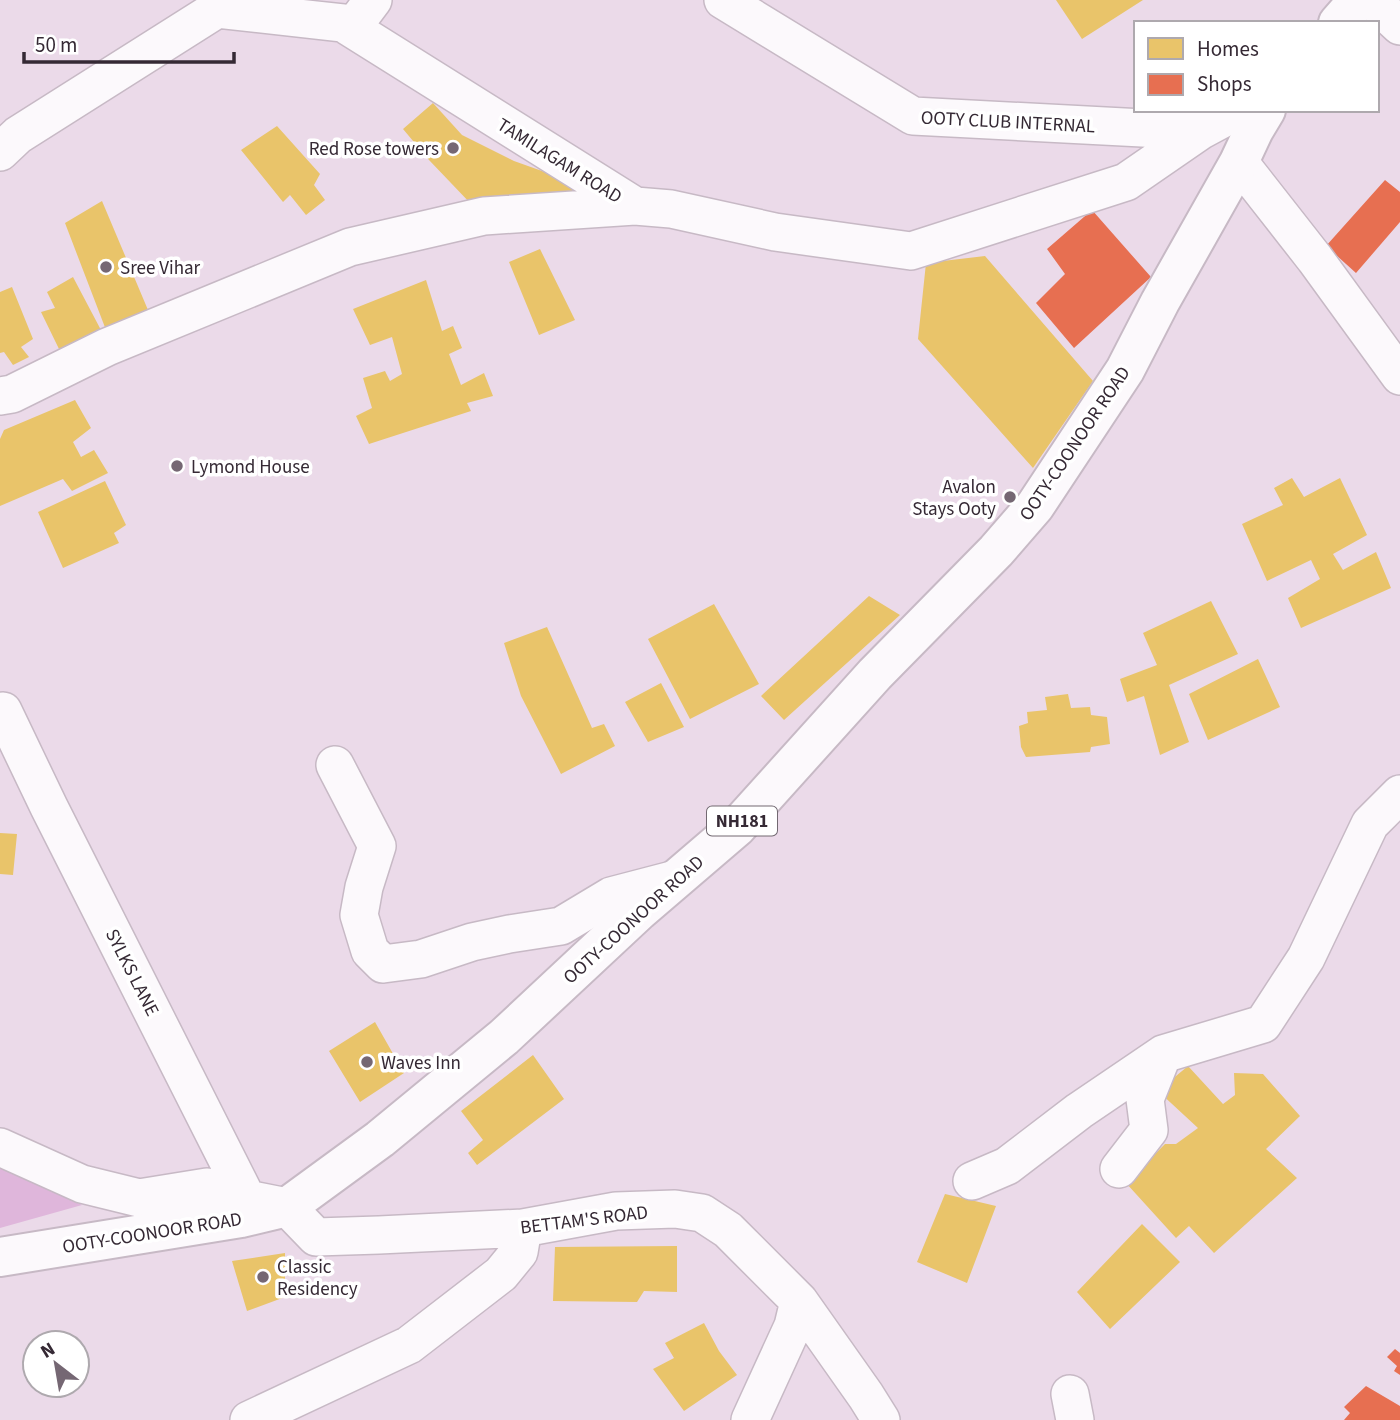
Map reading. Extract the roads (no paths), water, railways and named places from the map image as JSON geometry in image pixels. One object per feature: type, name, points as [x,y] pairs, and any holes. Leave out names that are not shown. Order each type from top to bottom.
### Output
[{"type":"highway","points":[[1340,21],[1358,0]]},
{"type":"highway","name":"OOTY-COONOOR ROAD","points":[[0,1256],[228,1220],[287,1208],[380,1139],[504,1037],[639,911],[737,827],[875,674],[996,551],[1035,506],[1125,370],[1265,112]]},
{"type":"street","name":"OOTY CLUB INTERNAL","points":[[723,0],[913,116],[1200,131]]},
{"type":"street","points":[[1372,0],[1400,26]]},
{"type":"street","name":"TAMILAGAM ROAD","points":[[0,152],[18,135],[217,9],[343,23],[363,14],[513,131],[635,206],[671,209],[775,232],[911,251],[1126,182],[1200,131],[1235,112]]},
{"type":"street","points":[[1239,162],[1315,258],[1400,376]]},
{"type":"street","points":[[0,396],[12,394],[107,347],[350,247],[484,216],[635,206]]},
{"type":"street","name":"SYLKS LANE","points":[[0,712],[3,711],[247,1199]]},
{"type":"street","points":[[335,765],[377,846],[364,887],[359,915],[370,951],[383,964],[421,959],[472,942],[561,926],[611,896],[676,879]]},
{"type":"street","points":[[972,1181],[1007,1166],[1079,1111],[1163,1054],[1263,1024],[1306,958],[1370,824],[1400,794]]},
{"type":"street","points":[[1119,1169],[1149,1130],[1145,1099],[1163,1054]]},
{"type":"street","points":[[0,1147],[82,1184],[139,1198],[207,1187],[287,1208]]},
{"type":"street","name":"BETTAM'S ROAD","points":[[287,1208],[316,1237],[523,1228],[616,1211],[675,1209],[702,1213],[728,1230],[799,1301],[881,1420]]},
{"type":"street","points":[[249,1420],[409,1345],[501,1274],[519,1252],[523,1228]]},
{"type":"street","points":[[750,1420],[793,1326],[799,1301]]},
{"type":"place","name":"Red Rose towers","points":[[453,148]]},
{"type":"place","name":"Sree Vihar","points":[[106,267]]},
{"type":"place","name":"Lymond House","points":[[177,466]]},
{"type":"place","name":"Avalon Stays Ooty","points":[[1010,497]]},
{"type":"place","name":"Waves Inn","points":[[367,1062]]},
{"type":"place","name":"Classic Residency","points":[[263,1277]]}]
